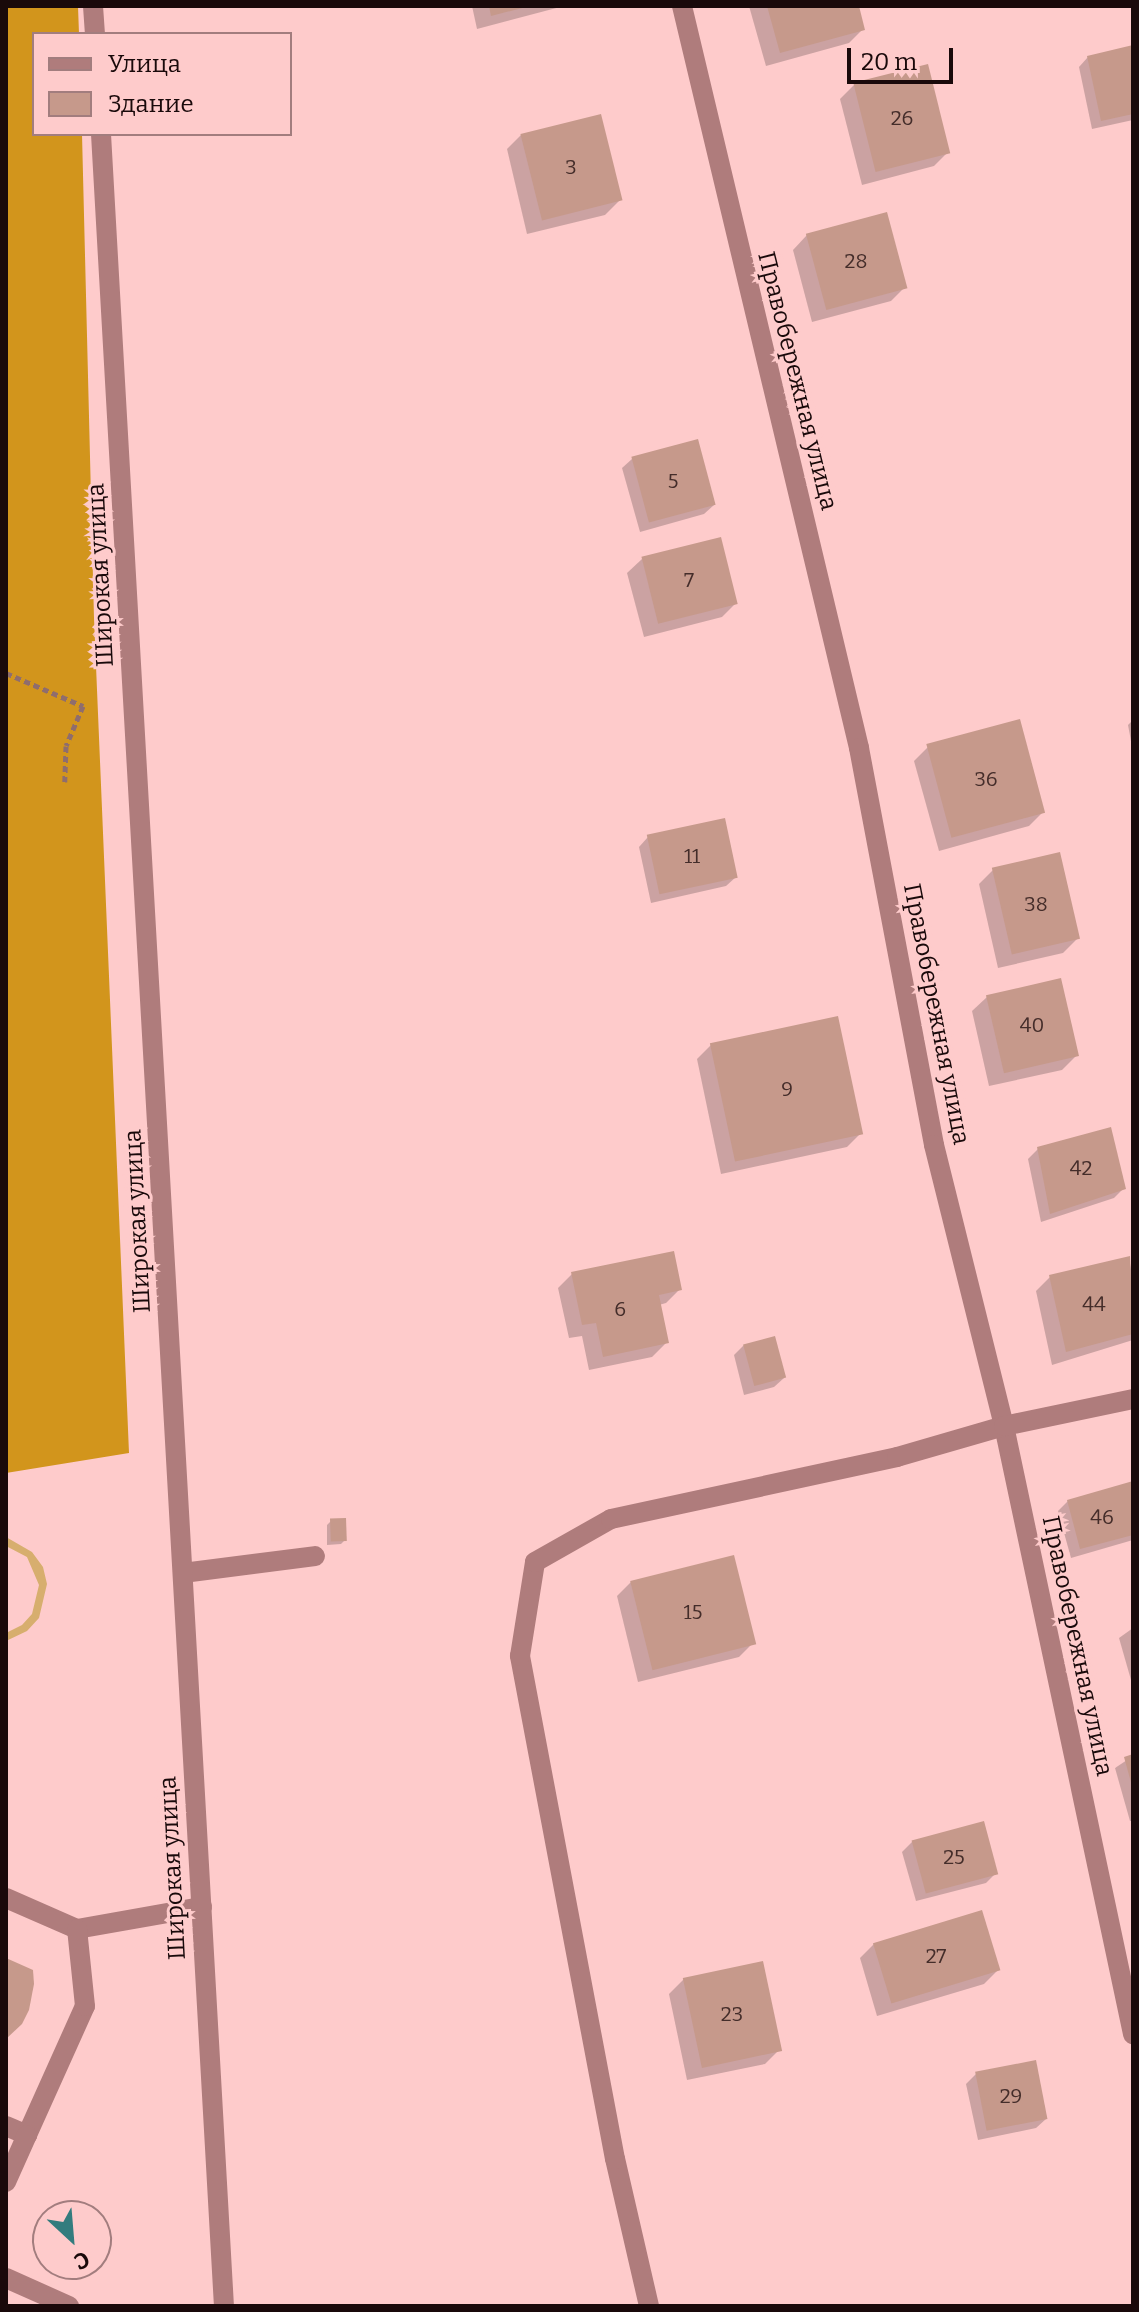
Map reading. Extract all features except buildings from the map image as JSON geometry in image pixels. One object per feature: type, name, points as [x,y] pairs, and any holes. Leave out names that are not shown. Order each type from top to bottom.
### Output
[{"type":"street","points":[[93,6],[95,32]]},
{"type":"street","name":"Правобережная улица","points":[[682,6],[859,748],[934,1145],[1004,1426],[1133,2034]]},
{"type":"street","name":"Широкая улица","points":[[101,136],[224,2306]]},
{"type":"street","points":[[649,2306],[615,2159],[520,1656],[535,1562],[611,1519],[897,1457],[1004,1426],[1133,1399]]},
{"type":"street","points":[[183,1573],[315,1556]]},
{"type":"street","points":[[6,1898],[77,1929],[202,1907]]},
{"type":"street","points":[[6,2182],[85,2006],[77,1929]]},
{"type":"street","points":[[6,2126],[27,2135]]},
{"type":"street","points":[[6,2278],[69,2306]]},
{"type":"path","points":[[6,673],[83,706],[66,746],[65,782]]},
{"type":"shaded area","points":[[6,6],[78,6],[79,32],[32,32],[32,136],[82,136],[94,618],[129,1453],[6,1473]]},
{"type":"shaded area","points":[[6,1537],[32,1552],[43,1567],[47,1584],[39,1618],[27,1631],[6,1641],[6,1633],[22,1625],[32,1614],[39,1585],[27,1557],[6,1546]]}]
